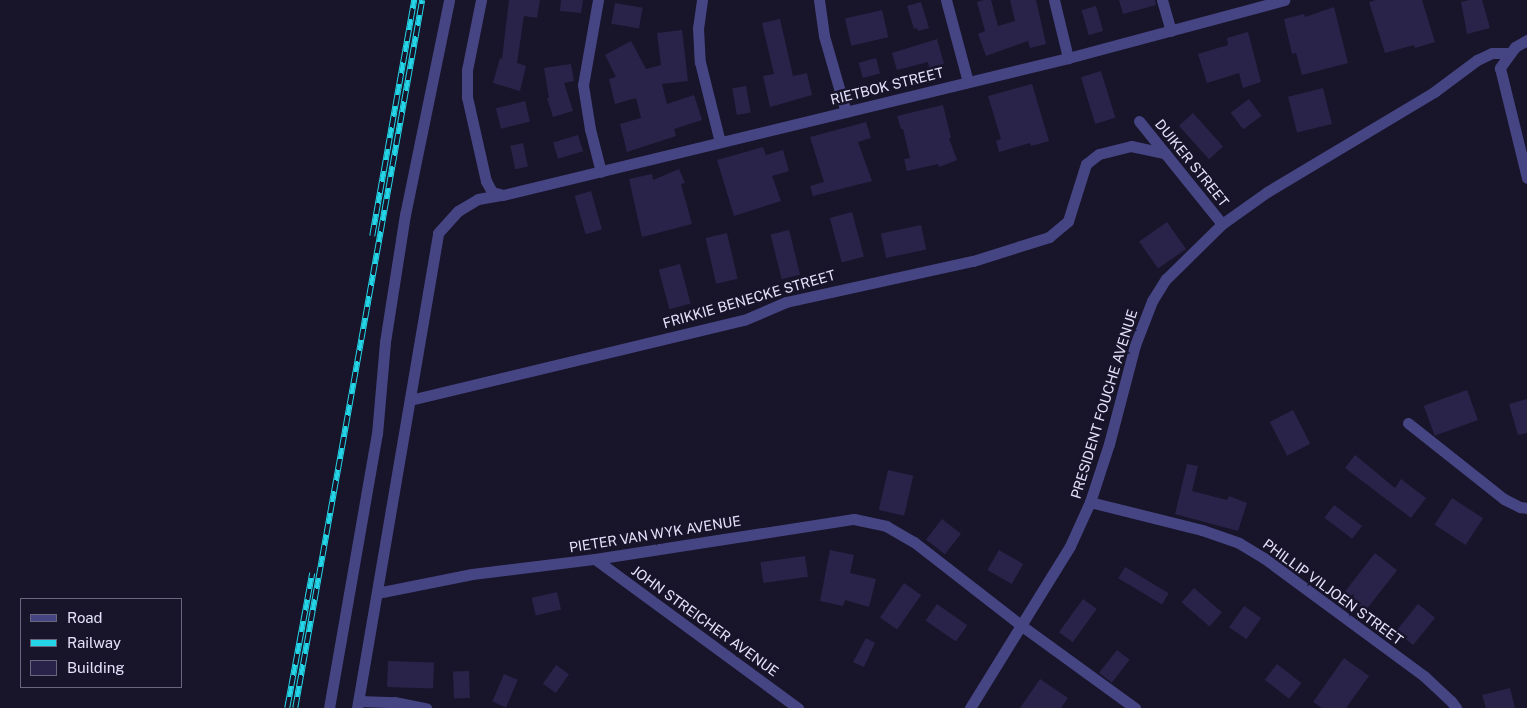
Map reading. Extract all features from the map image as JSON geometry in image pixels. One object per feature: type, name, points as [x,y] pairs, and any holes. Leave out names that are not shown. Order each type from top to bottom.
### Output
[{"type":"street","points":[[329,708],[377,434],[385,342],[405,215],[449,0]]},
{"type":"street","points":[[481,0],[468,70],[467,97],[486,181],[490,189],[499,194]]},
{"type":"street","points":[[598,0],[583,85],[590,129],[601,172]]},
{"type":"street","points":[[702,0],[698,28],[700,62],[720,142]]},
{"type":"street","points":[[819,0],[824,36],[846,112]]},
{"type":"street","points":[[946,0],[968,82]]},
{"type":"street","points":[[1054,0],[1068,58]]},
{"type":"street","points":[[1162,0],[1171,32]]},
{"type":"street","name":"RIETBOK STREET","points":[[377,592],[438,233],[458,211],[478,199],[601,172],[1068,58],[1171,32],[1281,0]]},
{"type":"street","name":"PRESIDENT FOUCHE AVENUE","points":[[970,708],[1070,546],[1090,502],[1109,444],[1135,345],[1152,301],[1166,279],[1222,224],[1267,192],[1434,92],[1477,60],[1492,53],[1509,53],[1527,40]]},
{"type":"street","points":[[1509,53],[1500,68],[1527,178]]},
{"type":"street","name":"DUIKER STREET","points":[[1139,121],[1222,224]]},
{"type":"street","name":"FRIKKIE BENECKE STREET","points":[[410,400],[744,320],[786,302],[973,261],[1048,237],[1068,221],[1080,178],[1086,164],[1092,159],[1114,149],[1131,146],[1164,153]]},
{"type":"street","points":[[1408,423],[1504,499],[1520,507],[1527,508]]},
{"type":"street","name":"PHILLIP VILJOEN STREET","points":[[1090,502],[1202,530],[1239,544],[1264,558],[1424,676],[1456,708]]},
{"type":"street","name":"PIETER VAN WYK AVENUE","points":[[377,592],[472,574],[595,559],[854,519],[886,526],[914,542],[1022,626],[1135,708]]},
{"type":"street","name":"JOHN STREICHER AVENUE","points":[[595,559],[798,708]]},
{"type":"street","points":[[377,592],[358,704],[394,702],[426,708]]},
{"type":"building","points":[[509,0],[540,0],[537,18],[524,16],[517,63],[526,66],[520,91],[493,83],[500,58],[502,59]]},
{"type":"building","points":[[561,0],[583,0],[581,13],[560,11]]},
{"type":"building","points":[[991,0],[998,26],[1015,21],[1010,0],[1036,0],[1046,44],[1030,48],[1028,41],[986,56],[978,34],[985,31],[977,2]]},
{"type":"building","points":[[1119,0],[1155,0],[1156,5],[1123,14]]},
{"type":"building","points":[[1376,0],[1422,0],[1435,42],[1415,48],[1414,45],[1385,53],[1369,2]]},
{"type":"building","points":[[1482,0],[1490,28],[1467,34],[1461,2]]},
{"type":"building","points":[[921,2],[929,28],[918,31],[917,28],[914,29],[907,6]]},
{"type":"building","points":[[615,3],[643,8],[639,29],[611,24]]},
{"type":"building","points":[[1096,6],[1103,31],[1089,35],[1082,10]]},
{"type":"building","points":[[1334,7],[1348,63],[1302,75],[1296,53],[1292,54],[1284,19],[1304,14],[1305,17]]},
{"type":"building","points":[[882,10],[888,37],[851,46],[845,19]]},
{"type":"building","points":[[780,19],[793,76],[807,73],[812,95],[770,107],[763,76],[774,74],[762,23]]},
{"type":"building","points":[[682,30],[688,81],[662,84],[667,104],[694,95],[702,120],[674,129],[676,136],[627,152],[620,124],[641,118],[636,98],[615,104],[609,79],[616,77],[605,55],[631,41],[646,69],[661,65],[657,33]]},
{"type":"building","points":[[1248,32],[1261,82],[1243,88],[1239,73],[1207,83],[1198,54],[1228,45],[1227,38]]},
{"type":"building","points":[[937,39],[944,64],[929,68],[928,62],[897,70],[892,53]]},
{"type":"building","points":[[876,58],[880,73],[863,78],[859,63]]},
{"type":"building","points":[[571,64],[574,81],[564,83],[573,111],[553,117],[547,98],[549,98],[544,68]]},
{"type":"building","points":[[1101,71],[1115,118],[1095,124],[1081,77]]},
{"type":"building","points":[[1032,84],[1049,141],[1031,146],[1030,143],[999,152],[996,141],[1001,139],[988,96]]},
{"type":"building","points":[[746,86],[751,113],[737,115],[732,88]]},
{"type":"building","points":[[1323,88],[1332,124],[1297,133],[1288,97]]},
{"type":"building","points":[[1249,99],[1262,116],[1243,130],[1231,113]]},
{"type":"building","points":[[525,101],[530,121],[501,129],[496,108]]},
{"type":"building","points":[[943,105],[951,138],[949,138],[957,160],[939,167],[938,164],[907,171],[904,159],[910,158],[903,129],[901,129],[897,116]]},
{"type":"building","points":[[1193,113],[1223,146],[1209,159],[1179,126]]},
{"type":"building","points":[[866,122],[871,138],[858,142],[872,181],[813,196],[810,186],[824,182],[810,137]]},
{"type":"building","points":[[578,135],[583,151],[558,159],[553,143]]},
{"type":"building","points":[[523,143],[528,166],[515,169],[510,146]]},
{"type":"building","points":[[763,147],[766,155],[783,150],[789,171],[772,176],[781,201],[734,216],[717,160]]},
{"type":"building","points":[[679,169],[685,183],[681,184],[692,224],[642,237],[629,179],[652,174],[653,180]]},
{"type":"building","points":[[591,191],[602,229],[586,234],[575,196]]},
{"type":"building","points":[[852,212],[864,256],[842,262],[830,218]]},
{"type":"building","points":[[1167,222],[1186,249],[1158,269],[1139,242]]},
{"type":"building","points":[[921,225],[926,249],[886,258],[881,234]]},
{"type":"building","points":[[789,230],[800,275],[782,279],[771,235]]},
{"type":"building","points":[[727,233],[738,279],[716,284],[706,238]]},
{"type":"building","points":[[680,264],[691,304],[669,309],[659,270]]},
{"type":"building","points":[[1467,390],[1478,420],[1435,436],[1424,406]]},
{"type":"building","points":[[1527,399],[1527,433],[1518,435],[1509,404]]},
{"type":"building","points":[[1293,410],[1310,444],[1287,456],[1270,422]]},
{"type":"building","points":[[1355,455],[1395,488],[1401,479],[1426,498],[1411,518],[1345,468]]},
{"type":"building","points":[[1187,464],[1198,466],[1192,491],[1227,500],[1229,496],[1247,503],[1238,531],[1175,514]]},
{"type":"building","points":[[888,470],[913,476],[904,516],[879,510]]},
{"type":"building","points":[[1452,498],[1483,518],[1466,545],[1435,525]]},
{"type":"building","points":[[1334,505],[1362,526],[1352,539],[1324,518]]},
{"type":"building","points":[[942,519],[961,534],[945,554],[926,539]]},
{"type":"building","points":[[830,550],[854,555],[850,573],[876,579],[869,607],[845,600],[843,606],[820,601]]},
{"type":"building","points":[[999,550],[1023,564],[1012,584],[988,570]]},
{"type":"building","points":[[1375,553],[1397,570],[1365,611],[1343,594]]},
{"type":"building","points":[[805,556],[808,577],[763,583],[760,562]]},
{"type":"building","points":[[1125,567],[1169,593],[1162,604],[1118,578]]},
{"type":"building","points":[[904,583],[921,595],[897,629],[880,617]]},
{"type":"building","points":[[1194,588],[1222,612],[1209,627],[1182,602]]},
{"type":"building","points":[[557,592],[561,610],[536,615],[532,598]]},
{"type":"building","points":[[1083,599],[1097,609],[1073,642],[1059,632]]},
{"type":"building","points":[[937,604],[967,625],[956,642],[926,620]]},
{"type":"building","points":[[1418,604],[1435,618],[1413,645],[1396,631]]},
{"type":"building","points":[[1244,606],[1261,618],[1246,639],[1229,627]]},
{"type":"building","points":[[866,638],[875,643],[864,667],[853,662]]},
{"type":"building","points":[[1117,650],[1130,660],[1112,683],[1099,673]]},
{"type":"building","points":[[1344,658],[1369,676],[1346,708],[1322,708],[1313,702]]},
{"type":"building","points":[[388,661],[434,663],[433,689],[387,687]]},
{"type":"building","points":[[1277,664],[1301,683],[1289,699],[1265,680]]},
{"type":"building","points":[[556,665],[569,674],[556,693],[543,684]]},
{"type":"building","points":[[469,671],[470,698],[454,699],[453,672]]},
{"type":"building","points":[[504,674],[518,680],[506,707],[492,702]]},
{"type":"building","points":[[1040,679],[1068,698],[1061,708],[1020,708]]},
{"type":"building","points":[[1510,688],[1515,708],[1486,708],[1482,695]]},
{"type":"railway","points":[[372,236],[414,0]]},
{"type":"railway","points":[[295,708],[422,0]]},
{"type":"railway","points":[[287,708],[312,573]]}]
